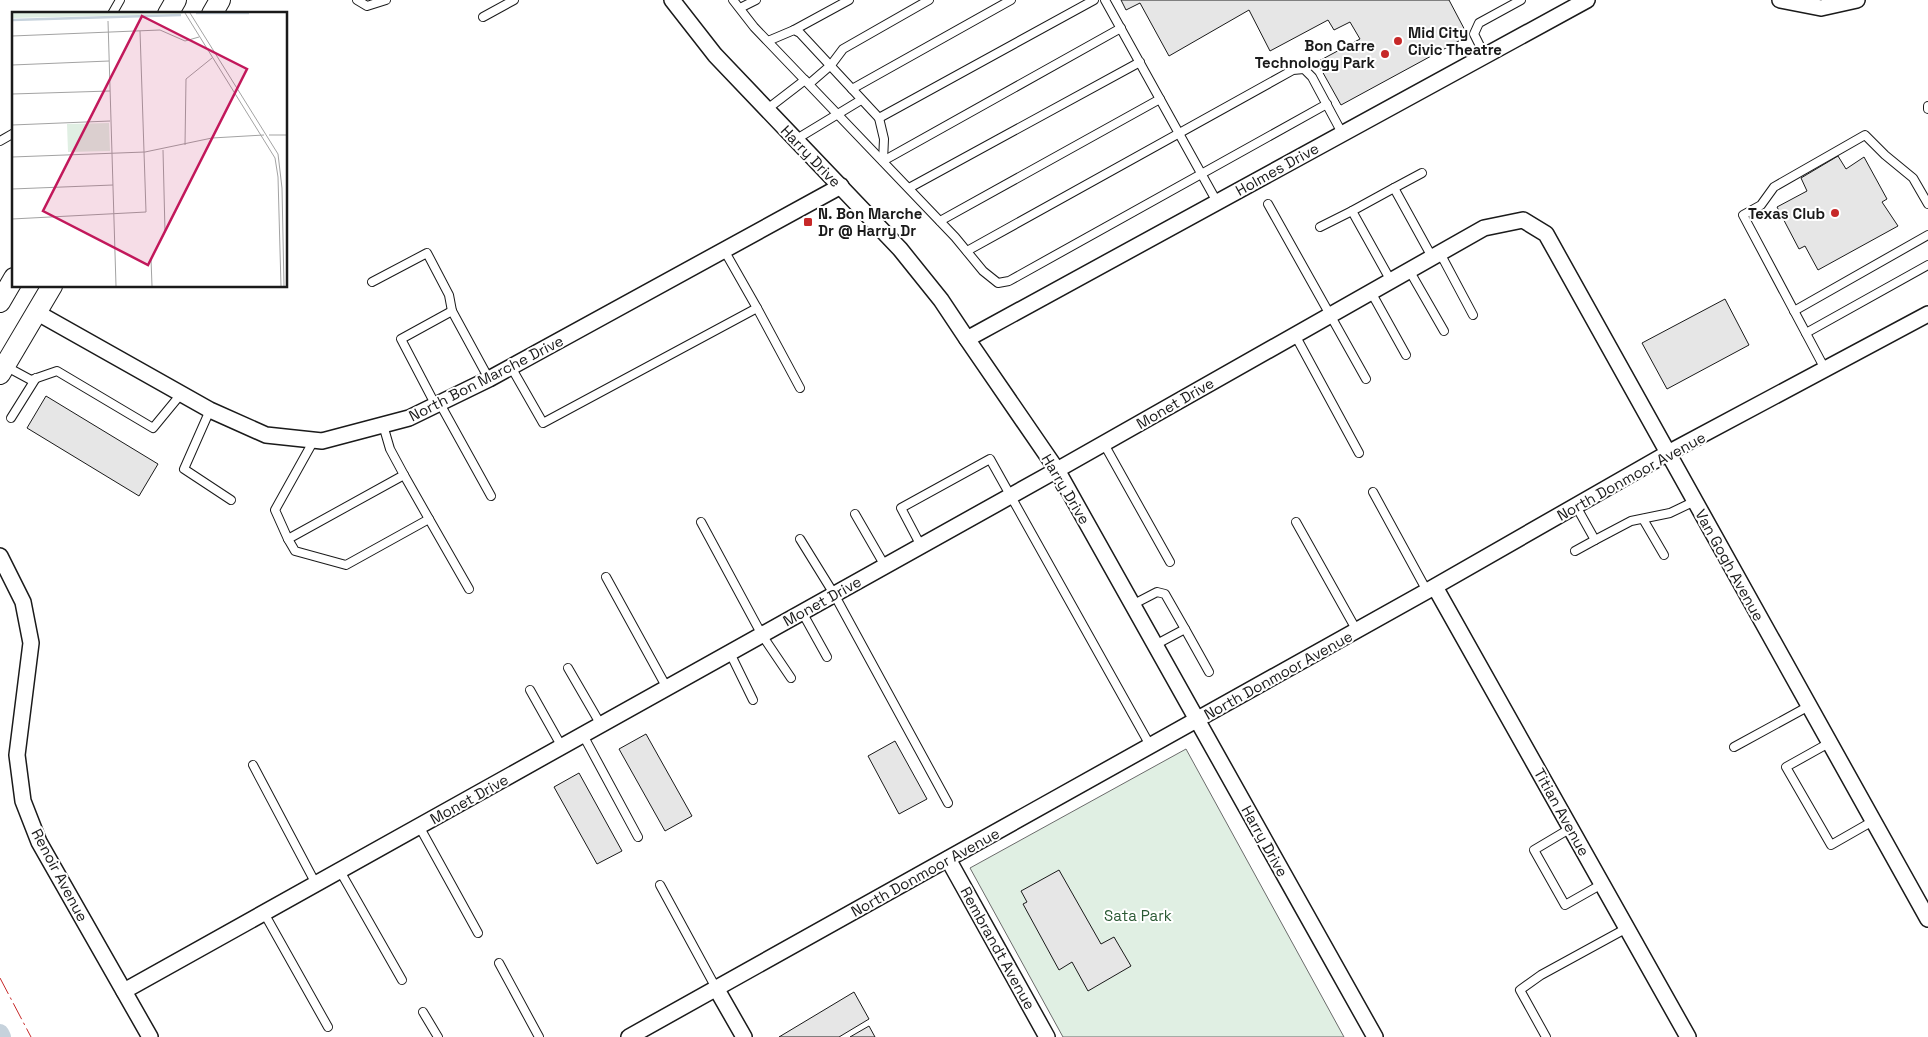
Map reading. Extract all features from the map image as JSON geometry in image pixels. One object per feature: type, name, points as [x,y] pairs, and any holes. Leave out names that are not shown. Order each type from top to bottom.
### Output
[{"type":"main road","points":[[169,12],[176,0]]},
{"type":"main road","points":[[213,12],[220,0]]},
{"type":"main road","points":[[0,302],[12,281]]},
{"type":"main road","points":[[2,370],[51,288]]},
{"type":"street","name":"Harry Drive","points":[[672,0],[715,54],[766,110],[900,249],[941,300],[1057,470],[1375,1037]]},
{"type":"street","name":"Holmes Drive","points":[[967,338],[1587,0]]},
{"type":"street","points":[[1780,0],[1820,8],[1857,0]]},
{"type":"street","name":"North Bon Marche Drive","points":[[36,312],[210,410],[266,435],[322,441],[409,418],[489,379],[841,186]]},
{"type":"street","name":"Monet Drive","points":[[124,991],[1104,444],[1484,228],[1523,220]]},
{"type":"street","name":"Van Gogh Avenue","points":[[1523,220],[1546,234],[1928,919]]},
{"type":"street","name":"North Donmoor Avenue","points":[[629,1037],[1151,747],[1668,453],[1928,314]]},
{"type":"street","name":"Renoir Avenue","points":[[0,556],[23,602],[31,644],[17,754],[23,800],[39,842],[150,1037]]},
{"type":"street","name":"Titian Avenue","points":[[1431,589],[1571,828],[1688,1037]]},
{"type":"street","name":"Rembrandt Avenue","points":[[948,860],[1047,1037]]},
{"type":"street","points":[[716,988],[744,1037]]},
{"type":"lane","points":[[113,12],[120,0]]},
{"type":"lane","points":[[357,0],[367,6],[386,0]]},
{"type":"lane","points":[[483,18],[514,0]]},
{"type":"lane","points":[[733,0],[768,41],[940,221],[983,271],[998,283],[1009,281],[1327,104]]},
{"type":"lane","points":[[740,8],[756,0]]},
{"type":"lane","points":[[768,41],[794,30],[849,0]]},
{"type":"lane","points":[[766,110],[831,65],[843,49],[929,0]]},
{"type":"lane","points":[[852,89],[1011,0]]},
{"type":"lane","points":[[879,118],[1094,0]]},
{"type":"lane","points":[[1105,0],[1217,202]]},
{"type":"lane","points":[[1485,56],[1474,34],[1479,23],[1520,0]]},
{"type":"lane","points":[[883,161],[1120,28]]},
{"type":"lane","points":[[794,30],[800,33],[831,65],[879,118],[884,140],[883,161]]},
{"type":"lane","points":[[909,188],[1140,62]]},
{"type":"lane","points":[[967,251],[1293,70],[1304,69],[1312,77],[1342,133]]},
{"type":"lane","points":[[795,140],[861,100]]},
{"type":"lane","points":[[940,221],[1160,100]]},
{"type":"lane","points":[[0,141],[12,134]]},
{"type":"lane","points":[[1826,369],[1744,215],[1761,205],[1774,187],[1865,135],[1885,155],[1913,178],[1928,204]]},
{"type":"lane","points":[[1320,227],[1422,173]]},
{"type":"lane","points":[[1394,188],[1473,315]]},
{"type":"lane","points":[[1268,204],[1366,379]]},
{"type":"lane","points":[[1352,211],[1390,281]]},
{"type":"lane","points":[[1794,310],[1928,235]]},
{"type":"lane","points":[[724,250],[800,388]]},
{"type":"lane","points":[[372,282],[427,253],[449,295],[452,311],[489,379]]},
{"type":"lane","points":[[1806,333],[1928,265]]},
{"type":"lane","points":[[1409,270],[1444,331]]},
{"type":"lane","points":[[1371,292],[1406,355]]},
{"type":"lane","points":[[510,367],[543,424],[757,308]]},
{"type":"lane","points":[[452,311],[401,338],[491,496]]},
{"type":"lane","points":[[1295,335],[1359,453]]},
{"type":"lane","points":[[2,370],[31,380],[57,371],[153,428],[181,394]]},
{"type":"lane","points":[[11,418],[36,378]]},
{"type":"lane","points":[[210,410],[184,469],[231,500]]},
{"type":"lane","points":[[383,425],[390,449],[469,589]]},
{"type":"lane","points":[[314,440],[275,510],[294,551],[346,565],[429,519]]},
{"type":"lane","points":[[1104,444],[1170,562]]},
{"type":"lane","points":[[921,546],[901,508],[990,459],[1151,747]]},
{"type":"lane","points":[[288,539],[404,475]]},
{"type":"lane","points":[[1372,492],[1431,589]]},
{"type":"lane","points":[[1575,551],[1631,521],[1670,513],[1695,500]]},
{"type":"lane","points":[[1576,506],[1595,540]]},
{"type":"lane","points":[[855,514],[885,566]]},
{"type":"lane","points":[[1643,519],[1664,555]]},
{"type":"lane","points":[[701,522],[762,635],[791,678]]},
{"type":"lane","points":[[1296,522],[1357,631]]},
{"type":"lane","points":[[800,539],[834,594],[948,803]]},
{"type":"lane","points":[[606,576],[667,688]]},
{"type":"lane","points":[[1132,605],[1157,592],[1165,594],[1209,672]]},
{"type":"lane","points":[[802,612],[827,657]]},
{"type":"lane","points":[[1155,646],[1185,629]]},
{"type":"lane","points":[[730,653],[753,700]]},
{"type":"lane","points":[[568,668],[602,725]]},
{"type":"lane","points":[[530,690],[562,747]]},
{"type":"lane","points":[[1734,747],[1809,706]]},
{"type":"lane","points":[[583,735],[638,837]]},
{"type":"lane","points":[[1830,742],[1786,767],[1831,845],[1873,821]]},
{"type":"lane","points":[[253,765],[316,884]]},
{"type":"lane","points":[[419,826],[478,933]]},
{"type":"lane","points":[[1571,828],[1534,850],[1565,904],[1602,884]]},
{"type":"lane","points":[[340,871],[402,980]]},
{"type":"lane","points":[[660,885],[716,988]]},
{"type":"lane","points":[[264,913],[328,1027]]},
{"type":"lane","points":[[1546,1037],[1520,990],[1541,975],[1627,928]]},
{"type":"lane","points":[[499,963],[539,1037]]},
{"type":"lane","points":[[424,1012],[438,1037]]},
{"type":"green space","name":"Sata Park","points":[[1186,749],[1344,1037],[1063,1037],[970,868]]},
{"type":"building","name":"Bon Carre Technology Park","points":[[1121,0],[1449,0],[1468,36],[1341,105],[1317,62],[1360,39],[1350,22],[1334,30],[1328,20],[1270,51],[1249,10],[1169,56],[1140,3],[1126,10]]},
{"type":"building","name":"Texas Club","points":[[1838,156],[1846,169],[1864,157],[1887,199],[1882,202],[1898,226],[1818,270],[1805,246],[1799,249],[1777,207],[1807,191],[1801,178]]},
{"type":"building","points":[[1725,299],[1749,345],[1667,389],[1642,343]]},
{"type":"building","points":[[46,396],[158,464],[139,496],[27,428]]},
{"type":"building","points":[[646,734],[692,816],[665,831],[619,749]]},
{"type":"building","points":[[895,741],[927,799],[899,814],[868,756]]},
{"type":"building","points":[[579,773],[622,851],[597,864],[554,787]]},
{"type":"building","points":[[1059,870],[1101,944],[1114,937],[1131,966],[1088,991],[1072,962],[1059,970],[1023,904],[1027,902],[1021,891]]},
{"type":"building","points":[[854,992],[869,1019],[839,1037],[779,1037]]},
{"type":"building","points":[[869,1026],[875,1037],[850,1037]]},
{"type":"waterway","points":[[0,1033],[2,1037]]},
{"type":"power","points":[[0,978],[31,1037]]},
{"type":"place","name":"Mid City Civic Theatre","points":[[1398,41]]},
{"type":"place","name":"Bon Carre Technology Park","points":[[1385,54]]},
{"type":"place","name":"Texas Club","points":[[1835,213]]},
{"type":"place","name":"N. Bon Marche Dr @ Harry Dr","points":[[808,222]]}]
